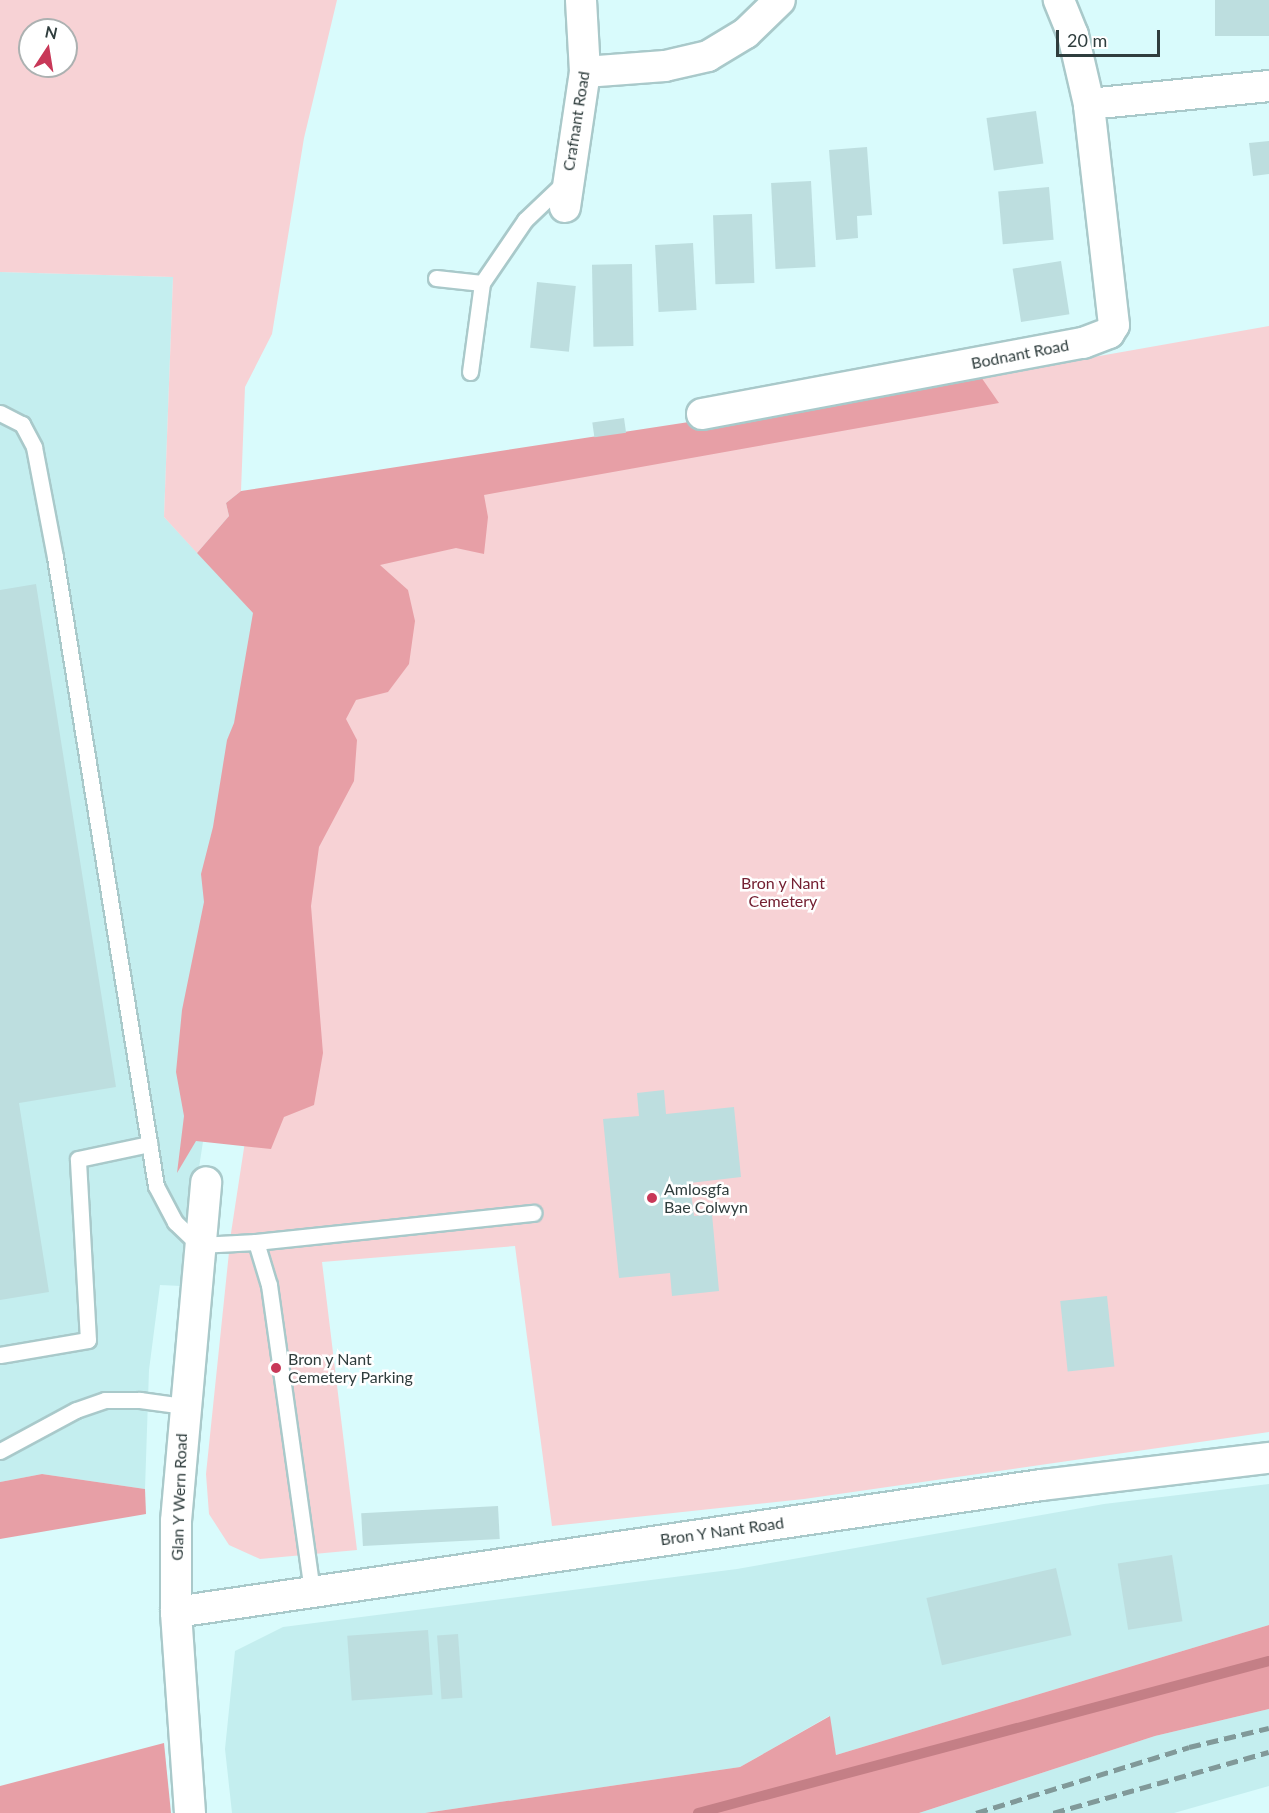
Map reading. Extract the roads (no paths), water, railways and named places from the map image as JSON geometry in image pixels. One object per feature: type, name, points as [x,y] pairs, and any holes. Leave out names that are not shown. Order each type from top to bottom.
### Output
[{"type":"street","name":"Crafnant Road","points":[[566,194],[585,72],[581,0]]},
{"type":"street","points":[[585,72],[665,66],[708,56],[746,33],[780,0]]},
{"type":"street","name":"Bodnant Road","points":[[702,414],[1083,343],[1109,333],[1114,325],[1089,104],[1073,35],[1059,0]]},
{"type":"street","points":[[1089,104],[1269,86]]},
{"type":"street","name":"Glan Y Wern Road","points":[[190,1813],[176,1612],[176,1521],[183,1406],[206,1182]]},
{"type":"street","name":"Bron Y Nant Road","points":[[176,1612],[1041,1485],[1269,1458]]},
{"type":"lane","points":[[470,372],[482,283],[525,220],[566,194]]},
{"type":"lane","points":[[436,278],[482,283]]},
{"type":"lane","points":[[0,413],[22,424],[34,447],[55,556],[156,1186],[175,1222],[199,1245],[256,1242],[532,1213]]},
{"type":"lane","points":[[0,1355],[88,1340],[78,1159],[149,1144]]},
{"type":"lane","points":[[256,1242],[269,1285],[312,1591]]},
{"type":"lane","points":[[0,1451],[76,1410],[105,1400],[140,1400],[183,1406]]},
{"type":"waterway","points":[[698,1813],[1269,1661]]},
{"type":"railway","points":[[976,1813],[1189,1747],[1269,1728]]},
{"type":"railway","points":[[1053,1813],[1269,1752]]},
{"type":"place","name":"Amlosgfa Bae Colwyn","points":[[652,1198]]},
{"type":"place","name":"Bron y Nant Cemetery Parking","points":[[276,1368]]},
{"type":"park label","name":"Bron y Nant Cemetery","points":[[783,892]]}]
